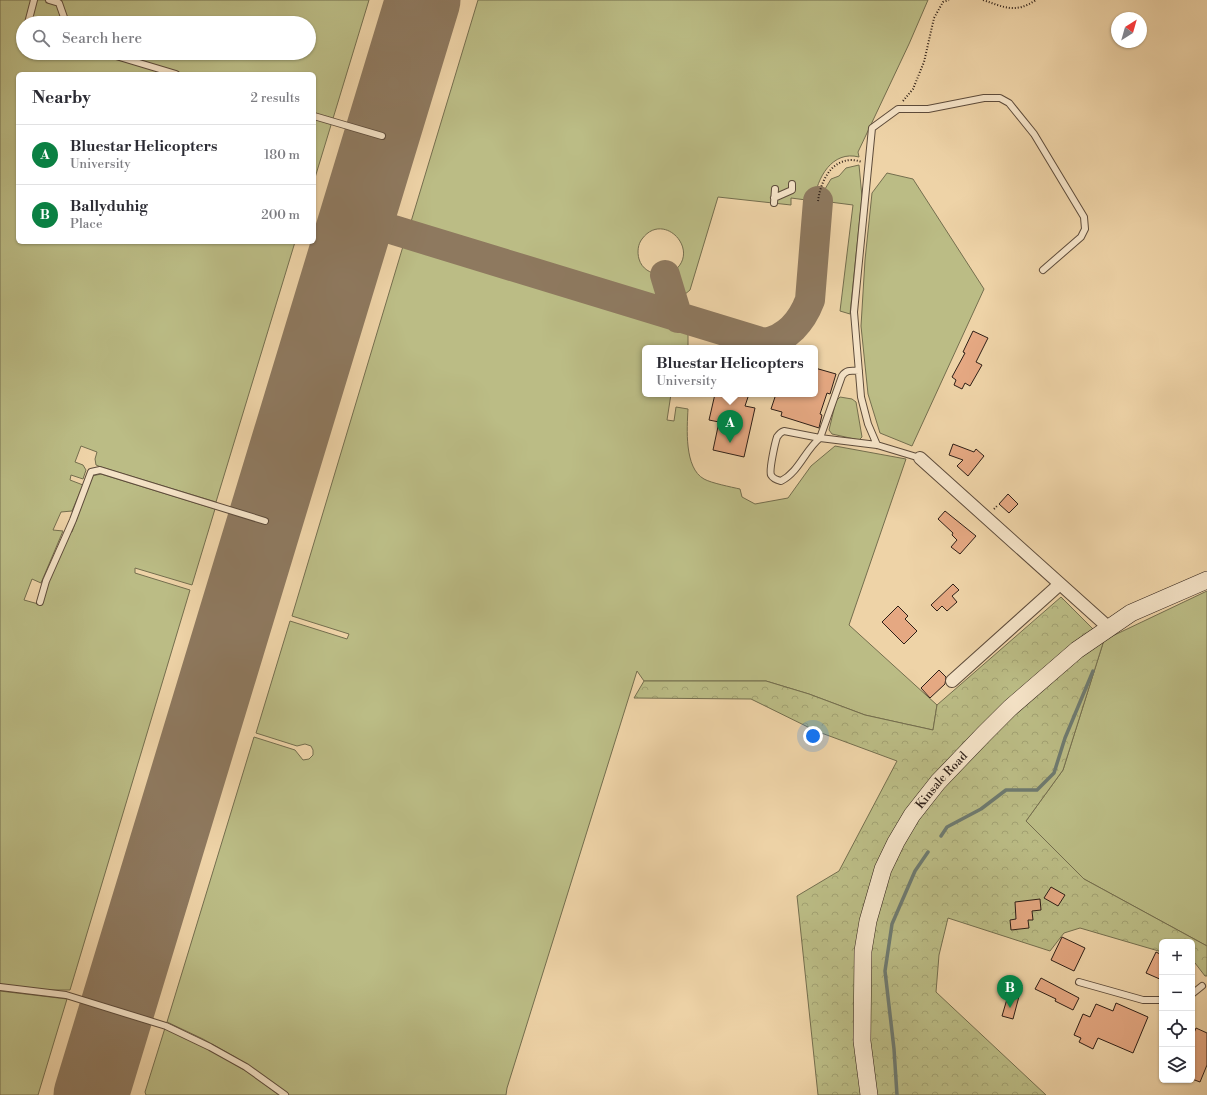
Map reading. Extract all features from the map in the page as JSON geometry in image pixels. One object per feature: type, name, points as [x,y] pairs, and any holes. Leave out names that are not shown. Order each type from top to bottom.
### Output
[{"type":"main road","name":"Kinsale Road","points":[[869,1095],[862,1041],[863,951],[875,893],[883,870],[896,842],[912,815],[938,782],[1010,708],[1077,650],[1108,627],[1131,613],[1207,580]]},
{"type":"street","points":[[920,458],[1108,627]]},
{"type":"street","points":[[952,681],[1060,584]]},
{"type":"lane","points":[[30,16],[34,0]]},
{"type":"lane","points":[[49,0],[59,3],[64,16]]},
{"type":"lane","points":[[129,60],[169,72]]},
{"type":"lane","points":[[877,445],[868,424],[862,397],[854,312],[872,128],[898,109],[928,109],[984,98],[1000,98],[1009,103],[1034,134],[1084,217],[1085,229],[1080,237],[1043,270]]},
{"type":"lane","points":[[316,117],[382,136]]},
{"type":"lane","points":[[775,189],[774,201],[792,190],[792,184]]},
{"type":"lane","points":[[859,371],[849,370],[842,376],[820,438],[813,444],[793,473],[782,481],[772,477],[770,471],[777,437],[784,431],[820,438],[877,445],[920,458]]},
{"type":"lane","points":[[40,602],[46,581],[73,520],[91,472],[100,470],[265,521]]},
{"type":"lane","points":[[1079,982],[1143,1000],[1159,1000]]},
{"type":"lane","points":[[1195,992],[1202,986]]},
{"type":"lane","points":[[0,987],[66,995],[166,1026],[210,1047],[246,1067],[285,1095]]},
{"type":"path","points":[[898,109],[913,89],[924,62],[934,18],[943,2],[949,0]]},
{"type":"path","points":[[982,0],[1001,7],[1015,9],[1028,5],[1036,0]]},
{"type":"path","points":[[818,201],[820,189],[825,177],[837,164],[848,159],[868,164]]},
{"type":"green space","points":[[0,0],[369,0],[316,174],[316,72],[16,72],[16,244],[294,244],[216,502],[96,465],[95,459],[97,452],[81,446],[75,462],[83,465],[86,470],[83,479],[71,475],[70,480],[83,485],[72,511],[61,512],[53,530],[63,531],[41,583],[32,579],[24,600],[42,605],[48,583],[70,531],[72,532],[92,476],[101,474],[215,509],[192,585],[135,568],[135,573],[190,590],[70,990],[0,986]]},
{"type":"green space","points":[[478,0],[928,0],[858,152],[859,157],[849,156],[834,162],[822,175],[818,183],[814,201],[791,198],[791,205],[718,197],[690,290],[678,300],[671,273],[680,265],[683,255],[682,246],[677,237],[670,231],[660,229],[651,231],[642,239],[638,248],[639,259],[647,270],[660,275],[669,302],[662,304],[410,225]]},
{"type":"green space","points":[[859,165],[862,197],[850,314],[840,311],[853,205],[822,201],[825,189],[831,179],[839,176],[846,168]]},
{"type":"green space","points":[[887,173],[913,179],[984,289],[912,446],[880,433],[868,394],[861,326],[865,260],[872,193]]},
{"type":"green space","points":[[404,243],[688,331],[688,345],[642,345],[642,397],[671,397],[667,420],[674,421],[676,407],[688,409],[688,447],[693,466],[698,474],[704,479],[721,485],[740,489],[742,497],[755,504],[788,498],[811,466],[835,446],[906,459],[849,625],[937,705],[933,730],[865,715],[809,694],[766,681],[644,681],[637,671],[506,1095],[289,1095],[235,1057],[203,1039],[167,1022],[254,737],[295,750],[303,760],[309,759],[313,755],[311,746],[305,744],[297,746],[256,733],[290,621],[347,639],[349,634],[292,616]]},
{"type":"green space","points":[[840,397],[852,399],[856,402],[862,437],[859,440],[832,434],[829,430],[836,401]]},
{"type":"green space","points":[[1207,591],[1207,946],[1084,879],[1026,821],[1063,770],[1104,640]]},
{"type":"green space","points":[[1061,597],[1104,640],[1063,770],[1026,821],[1084,879],[1194,939],[1159,939],[1159,951],[1080,928],[1064,933],[1050,951],[948,918],[939,955],[936,992],[1046,1095],[818,1095],[797,896],[839,871],[897,761],[816,731],[751,699],[634,698],[644,681],[766,681],[809,694],[865,715],[933,730],[937,705]]},
{"type":"green space","points":[[1195,939],[1207,946],[1207,976],[1205,976],[1195,963]]},
{"type":"green space","points":[[0,991],[67,999],[38,1095],[0,1095]]},
{"type":"green space","points":[[165,1028],[214,1052],[251,1074],[279,1095],[146,1095],[145,1092]]},
{"type":"building","points":[[973,331],[988,338],[976,362],[982,365],[970,386],[965,383],[962,389],[954,385],[956,380],[952,377],[965,353],[963,352]]},
{"type":"building","points":[[818,369],[836,374],[830,394],[827,393],[820,414],[822,415],[819,428],[781,416],[782,412],[771,409],[775,397],[818,397]]},
{"type":"building","points":[[714,397],[748,397],[745,406],[755,408],[744,457],[713,450],[719,422],[709,420]]},
{"type":"building","points":[[953,444],[974,452],[976,449],[984,456],[968,476],[957,466],[963,460],[949,455]]},
{"type":"building","points":[[1008,494],[1018,504],[1009,513],[999,504]]},
{"type":"building","points":[[945,511],[976,536],[960,554],[951,547],[957,540],[952,535],[953,533],[938,519]]},
{"type":"building","points":[[953,584],[959,590],[952,596],[957,602],[947,611],[942,606],[937,611],[931,605]]},
{"type":"building","points":[[898,606],[908,616],[905,619],[917,631],[904,644],[882,622]]},
{"type":"building","points":[[939,670],[946,677],[945,684],[930,698],[921,688]]},
{"type":"building","points":[[1051,887],[1065,895],[1058,906],[1044,898]]},
{"type":"building","points":[[1040,899],[1041,910],[1032,911],[1033,920],[1028,920],[1029,928],[1011,930],[1010,920],[1016,919],[1015,902]]},
{"type":"building","points":[[1062,937],[1085,948],[1074,971],[1051,960]]},
{"type":"building","points":[[1156,952],[1159,954],[1159,979],[1146,973]]},
{"type":"building","points":[[1041,978],[1079,998],[1073,1010],[1055,1001],[1056,999],[1035,989]]},
{"type":"building","points":[[1012,982],[1022,985],[1013,1019],[1002,1016]]},
{"type":"building","points":[[1116,1003],[1148,1017],[1133,1053],[1098,1038],[1093,1049],[1079,1042],[1081,1038],[1074,1035],[1083,1014],[1090,1017],[1096,1004],[1113,1011]]},
{"type":"building","points":[[1196,1028],[1207,1033],[1207,1065],[1200,1082],[1195,1080]]},
{"type":"waterway","points":[[941,836],[947,827],[981,809],[1006,790],[1037,790],[1054,773],[1065,738],[1093,671]]},
{"type":"waterway","points":[[897,1095],[894,1049],[885,971],[892,924],[915,871],[928,852]]},
{"type":"taxiway","points":[[365,191],[372,211],[384,227]]},
{"type":"taxiway","points":[[349,246],[364,232],[384,227],[764,343],[780,338],[787,333],[798,322],[807,308],[810,300],[818,201]]},
{"type":"taxiway","points":[[665,275],[678,318]]},
{"type":"taxiway","points":[[100,1065],[108,1095]]},
{"type":"runway","points":[[91,1095],[423,0]]},
{"type":"place","name":"Bluestar Helicopters","points":[[730,443]]},
{"type":"place","name":"Ballyduhig","points":[[1010,1008]]}]
